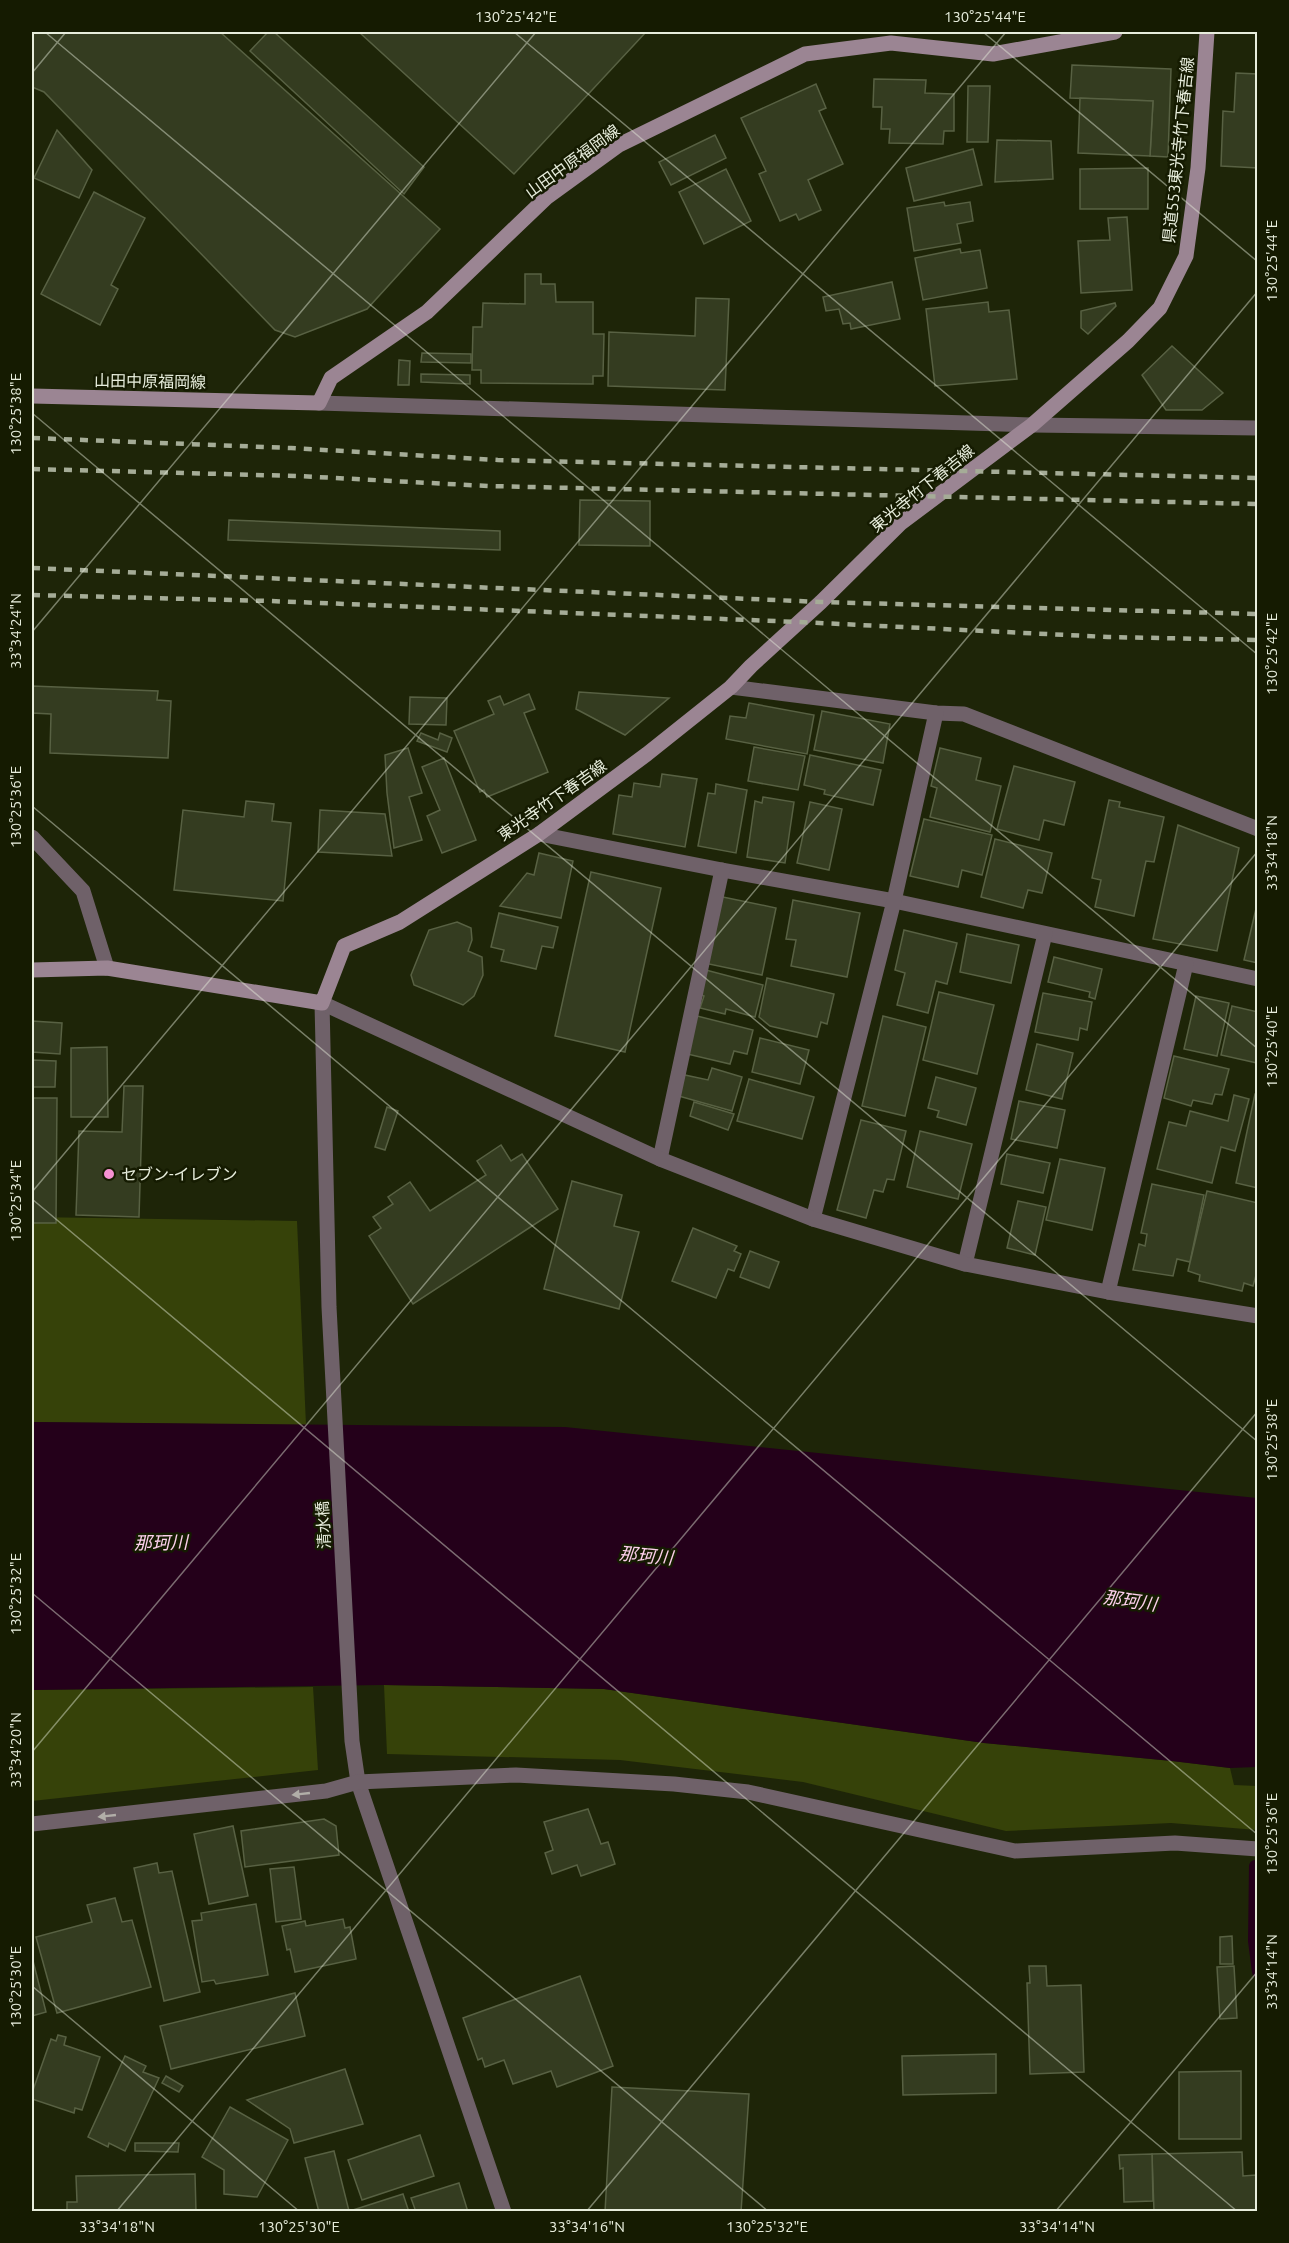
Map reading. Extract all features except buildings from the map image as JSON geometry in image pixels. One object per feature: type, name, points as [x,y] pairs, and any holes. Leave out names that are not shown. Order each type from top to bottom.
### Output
[{"type":"main road","name":"山田中原福岡線","points":[[32,396],[319,403],[331,378],[427,312],[546,198],[619,145],[805,54],[891,43],[993,54],[1115,32]]},
{"type":"main road","name":"県道553東光寺竹下春吉線","points":[[1032,425],[1128,341],[1160,308],[1186,256],[1198,168],[1207,32]]},
{"type":"main road","name":"東光寺竹下春吉線","points":[[322,1004],[344,946],[400,922],[539,834],[647,754],[731,687],[902,523],[1032,425]]},
{"type":"main road","points":[[32,970],[107,968],[322,1004]]},
{"type":"street","points":[[319,403],[1032,425],[1257,428]]},
{"type":"street","points":[[731,687],[936,713],[964,714],[1257,830]]},
{"type":"street","points":[[813,1219],[894,901],[936,713]]},
{"type":"street","points":[[539,834],[894,901],[1257,979]]},
{"type":"street","points":[[32,837],[83,891],[107,968]]},
{"type":"street","points":[[660,1159],[722,870]]},
{"type":"street","points":[[965,1264],[1045,934]]},
{"type":"street","points":[[1108,1292],[1186,964]]},
{"type":"street","points":[[322,1004],[660,1159],[813,1219],[965,1264],[1108,1292],[1257,1316]]},
{"type":"street","name":"清水橋","points":[[322,1004],[329,1307],[352,1741],[358,1782],[504,2211]]},
{"type":"street","points":[[32,1824],[326,1791],[358,1782],[516,1775],[674,1784],[747,1792],[1015,1851],[1175,1843],[1257,1849]]},
{"type":"green space","points":[[32,1217],[297,1221],[306,1425],[32,1422]]},
{"type":"green space","points":[[384,1685],[604,1689],[984,1743],[1230,1768],[1234,1785],[1257,1786],[1257,1830],[1171,1823],[1006,1831],[803,1782],[620,1760],[387,1754]]},
{"type":"green space","points":[[313,1687],[318,1770],[32,1801],[32,1690]]},
{"type":"water","name":"那珂川","points":[[32,1422],[565,1427],[1257,1498],[1257,1767],[1230,1768],[984,1743],[604,1689],[384,1685],[32,1690]]},
{"type":"waterway","points":[[1255,1866],[1254,1941],[1258,1972]]},
{"type":"railway","points":[[32,438],[291,448],[498,460],[1258,478]]},
{"type":"railway","points":[[32,469],[297,476],[488,486],[1258,504]]},
{"type":"railway","points":[[32,568],[821,602],[1258,614]]},
{"type":"railway","points":[[32,595],[270,601],[1108,637],[1258,640]]},
{"type":"place","name":"セブン-イレブン","points":[[109,1174]]}]
